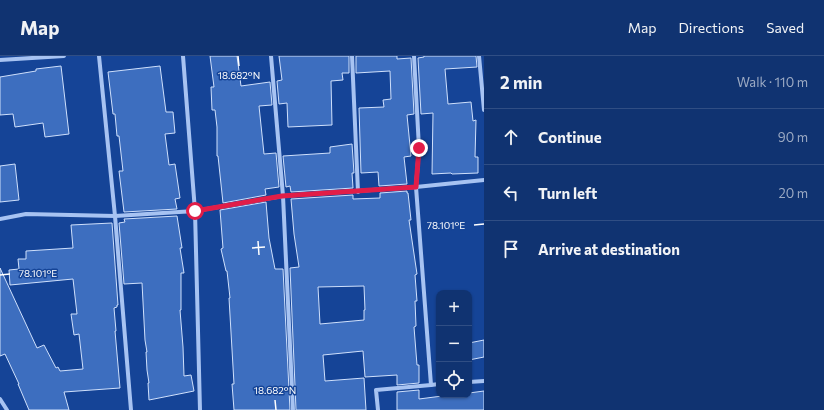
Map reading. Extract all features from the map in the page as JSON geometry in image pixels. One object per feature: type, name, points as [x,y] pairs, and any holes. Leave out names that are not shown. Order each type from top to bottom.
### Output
[{"type":"street","points":[[0,60],[64,56]]},
{"type":"street","points":[[99,56],[115,216],[131,410]]},
{"type":"street","points":[[183,56],[195,211],[200,410]]},
{"type":"street","points":[[271,56],[282,196],[293,410]]},
{"type":"street","points":[[352,56],[358,192]]},
{"type":"street","points":[[414,56],[419,148],[416,187],[431,385]]},
{"type":"street","points":[[479,56],[484,110]]},
{"type":"street","points":[[0,219],[26,214],[115,216],[195,211],[282,196],[358,192],[484,180]]},
{"type":"street","points":[[472,382],[484,381]]},
{"type":"street","points":[[378,410],[376,390],[436,384]]},
{"type":"street","points":[[0,399],[7,410]]},
{"type":"building","points":[[210,56],[237,56],[241,86],[270,82],[272,105],[259,106],[264,154],[276,153],[279,187],[265,189],[266,195],[223,203],[217,156],[217,127],[215,110],[212,110],[211,87],[214,87]]},
{"type":"building","points":[[279,56],[349,56],[349,73],[342,73],[343,80],[331,81],[332,125],[288,127],[287,103],[279,104],[277,81],[282,80]]},
{"type":"building","points":[[356,56],[397,56],[397,59],[411,58],[414,114],[407,115],[411,156],[404,157],[407,184],[379,186],[378,172],[361,173],[359,108],[384,107],[383,100],[391,99],[390,71],[356,73]]},
{"type":"building","points":[[424,56],[476,56],[477,67],[445,69],[448,104],[471,102],[473,121],[476,120],[475,157],[478,157],[478,173],[432,174],[433,113],[421,114],[418,58]]},
{"type":"building","points":[[61,66],[69,134],[45,137],[43,123],[15,127],[13,114],[0,115],[0,77],[36,71],[36,69]]},
{"type":"building","points":[[160,66],[166,112],[173,112],[175,133],[165,134],[169,165],[175,164],[180,198],[175,199],[177,209],[124,212],[119,171],[123,171],[119,136],[117,136],[115,114],[113,114],[108,72]]},
{"type":"building","points":[[352,144],[354,173],[352,173],[353,188],[291,192],[290,186],[286,187],[283,156],[330,153],[330,147]]},
{"type":"building","points":[[15,164],[19,200],[0,202],[0,166]]},
{"type":"building","points":[[407,191],[408,193],[411,220],[409,220],[417,274],[415,275],[417,301],[415,301],[416,326],[414,327],[417,365],[419,365],[419,383],[397,385],[397,375],[365,377],[363,351],[323,355],[325,381],[364,378],[366,410],[296,410],[290,268],[299,267],[291,199],[353,195],[353,199],[380,198],[380,193]],"holes":[[[364,286],[364,320],[320,324],[318,287]]]},
{"type":"building","points":[[266,202],[269,238],[275,269],[283,269],[290,410],[234,410],[230,298],[227,271],[221,249],[223,248],[220,210]]},
{"type":"building","points":[[177,216],[184,273],[181,273],[180,310],[184,376],[191,375],[194,391],[149,400],[142,283],[124,284],[119,223],[125,222],[124,219]]},
{"type":"building","points":[[112,223],[118,305],[114,308],[115,331],[120,388],[64,392],[69,410],[29,410],[5,354],[0,356],[0,268],[37,348],[44,345],[56,368],[58,367],[60,371],[83,369],[79,334],[74,335],[71,314],[77,314],[73,279],[10,285],[9,270],[19,269],[18,259],[26,259],[26,251],[73,248],[71,225]]},
{"type":"building","points":[[484,340],[484,357],[472,359],[472,342]]},
{"type":"building","points":[[419,390],[419,399],[436,397],[472,398],[472,393],[484,391],[484,410],[397,410],[397,392]]},
{"type":"route","points":[[195,211],[282,196],[416,187],[419,148]]}]
